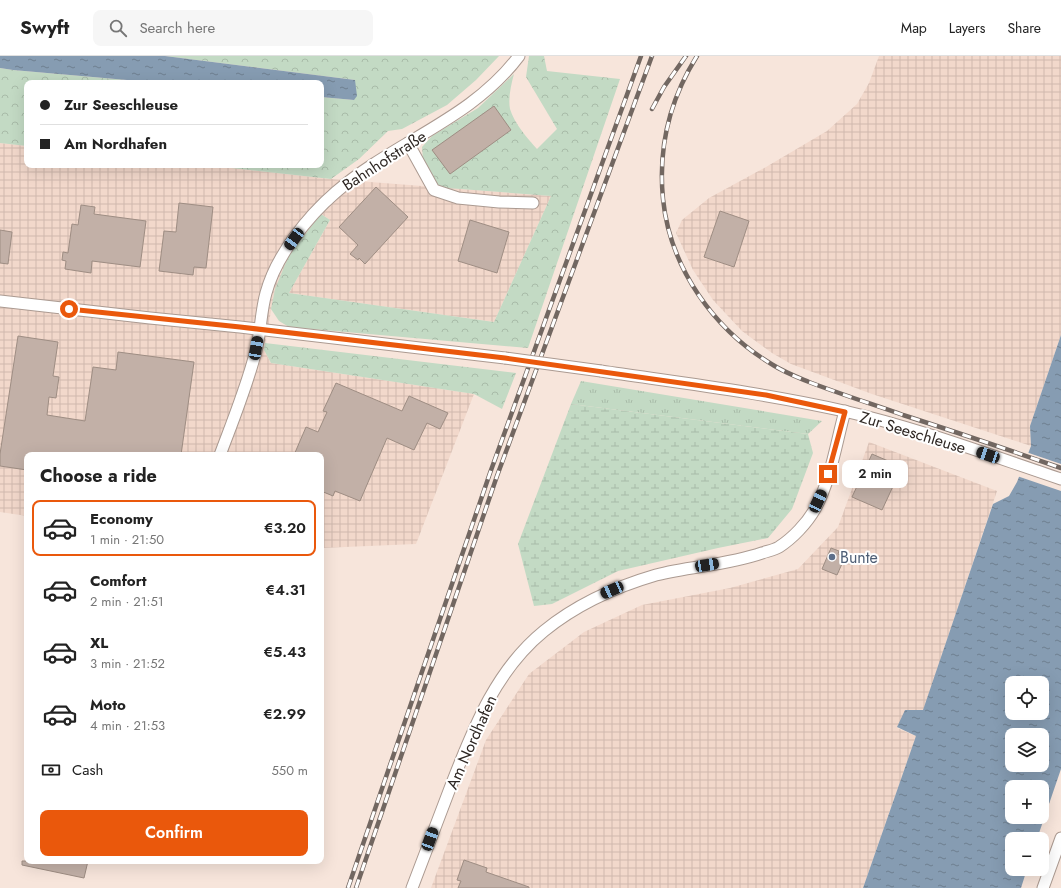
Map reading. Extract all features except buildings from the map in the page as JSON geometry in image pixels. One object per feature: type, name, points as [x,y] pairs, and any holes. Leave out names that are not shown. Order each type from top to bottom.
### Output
[{"type":"street","name":"Bahnhofstraße","points":[[221,452],[255,357],[266,292],[279,259],[301,229],[314,213],[340,189],[373,164],[473,103],[501,77],[519,56]]},
{"type":"street","points":[[408,143],[434,190],[458,198],[499,202],[534,203]]},
{"type":"street","name":"Zur Seeschleuse","points":[[0,301],[259,329],[505,358],[766,395],[845,412],[929,435],[1061,479]]},
{"type":"street","name":"Am Nordhafen","points":[[412,888],[473,730],[498,682],[519,655],[544,631],[587,601],[624,585],[665,573],[744,559],[778,547],[799,530],[814,510],[822,493],[845,412]]},
{"type":"street","points":[[1043,888],[1061,838]]},
{"type":"shaded area","points":[[879,56],[1061,56],[1061,335],[1030,426],[1031,446],[872,394],[791,364],[772,353],[742,331],[713,300],[693,270],[676,233],[682,220],[709,198],[827,131],[857,104],[869,83]]},
{"type":"shaded area","points":[[0,143],[24,146],[24,168],[232,168],[331,179],[551,196],[494,322],[289,293],[330,220],[321,214],[275,289],[264,350],[271,363],[474,394],[416,544],[324,548],[324,452],[24,452],[24,516],[0,512]]},
{"type":"shaded area","points":[[869,442],[997,491],[923,711],[897,728],[916,736],[863,888],[431,888],[486,740],[529,674],[584,632],[642,605],[730,588],[798,569],[838,527]]},
{"type":"green space","points":[[165,56],[499,56],[476,80],[447,105],[402,129],[388,131],[359,159],[331,179],[232,168],[324,168],[324,97],[354,100],[355,80]]},
{"type":"green space","points":[[529,56],[544,56],[547,71],[620,79],[528,348],[289,327],[279,321],[271,309],[275,289],[289,255],[321,214],[330,220],[289,293],[494,322],[551,196],[434,187],[423,160],[422,147],[432,136],[478,108],[514,74],[511,87],[510,109],[518,125],[537,149],[557,129],[526,77]]},
{"type":"green space","points":[[0,68],[127,80],[24,80],[24,146],[0,143]]},
{"type":"green space","points":[[265,343],[516,373],[502,409],[474,394],[271,363],[264,350]]},
{"type":"green space","points":[[581,381],[822,421],[808,434],[571,404]]},
{"type":"green space","points":[[571,404],[808,434],[813,453],[792,509],[768,538],[618,571],[552,604],[534,606],[518,544]]},
{"type":"water","points":[[0,56],[165,56],[355,80],[357,96],[354,100],[324,97],[324,80],[127,80],[0,68]]},
{"type":"water","points":[[1061,335],[1061,769],[1049,804],[1049,780],[1005,780],[1005,824],[1042,824],[1039,832],[1005,832],[1005,876],[1025,876],[1021,888],[863,888],[916,736],[897,727],[905,710],[923,710],[993,504],[1009,496],[1017,482],[1031,446],[1030,426]]},
{"type":"pier","points":[[1026,452],[1061,464],[1061,491],[1017,476]]},
{"type":"railway","points":[[348,888],[490,473],[641,56]]},
{"type":"railway","points":[[356,888],[497,476],[652,56]]},
{"type":"railway","points":[[652,109],[664,87],[686,56]]},
{"type":"railway","points":[[697,56],[680,89],[668,124],[662,161],[663,199],[667,225],[685,273],[698,295],[714,315],[732,334],[752,351],[782,370],[809,382],[1061,468]]},
{"type":"place","name":"Bunte","points":[[832,557]]},
{"type":"route","points":[[69,309],[240,327],[505,358],[766,395],[845,412],[828,474]]}]
